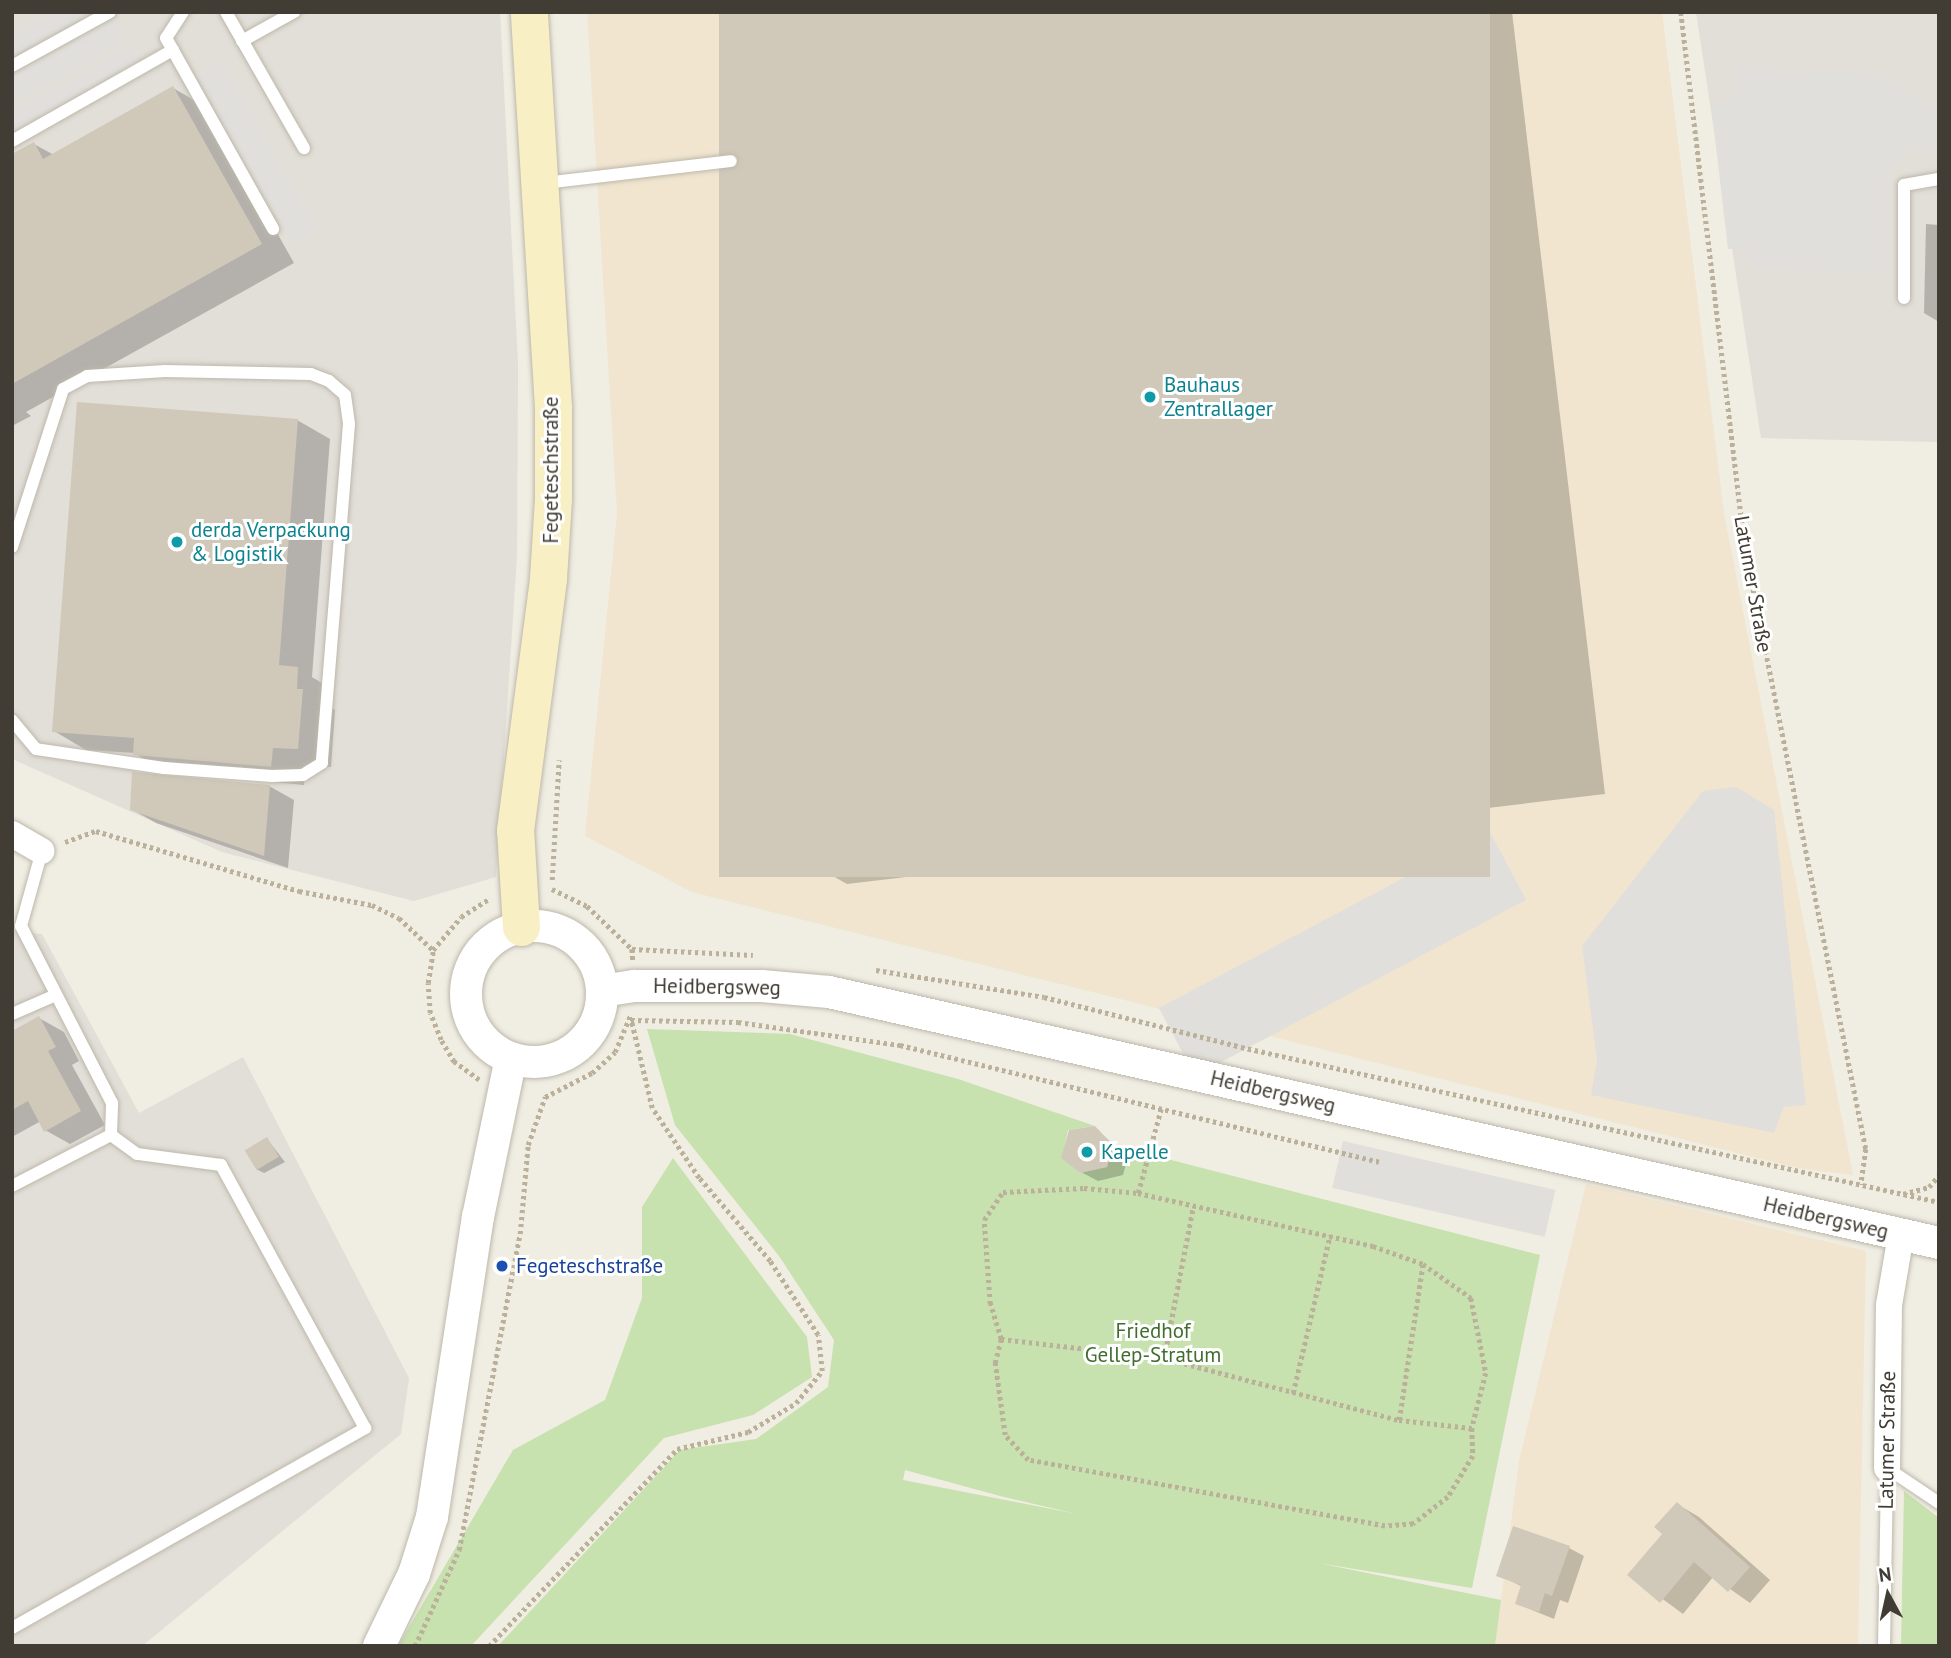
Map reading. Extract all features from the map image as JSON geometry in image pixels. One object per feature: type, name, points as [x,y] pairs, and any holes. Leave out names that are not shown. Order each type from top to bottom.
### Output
[{"type":"main road","name":"Fegeteschstraße","points":[[529,12],[540,183],[553,499],[548,578],[516,818],[530,903]]},
{"type":"street","points":[[12,834],[41,851]]},
{"type":"street","points":[[530,903],[560,931],[578,941],[590,955],[602,991],[600,1013],[590,1033],[575,1048],[533,1062],[511,1058],[492,1047],[477,1031],[468,1010],[466,988],[471,967],[483,948],[530,903]]},
{"type":"street","name":"Heidbergsweg","points":[[602,991],[635,986],[762,986],[829,992],[1939,1243]]},
{"type":"street","points":[[379,1646],[414,1574],[432,1517],[478,1217],[511,1058]]},
{"type":"street","name":"Latumer Straße","points":[[1886,1468],[1889,1306],[1901,1235]]},
{"type":"lane","points":[[12,66],[110,12]]},
{"type":"lane","points":[[183,12],[166,38],[274,229]]},
{"type":"lane","points":[[226,12],[304,148]]},
{"type":"lane","points":[[242,41],[294,12]]},
{"type":"lane","points":[[12,141],[173,50]]},
{"type":"lane","points":[[540,183],[731,160]]},
{"type":"lane","points":[[1904,298],[1904,185],[1939,178]]},
{"type":"lane","points":[[12,547],[58,400],[63,389],[87,376],[153,371],[311,374],[329,381],[345,395],[349,424],[321,763],[303,775],[272,776],[164,768],[36,749],[12,720]]},
{"type":"lane","points":[[41,851],[21,926],[112,1103],[111,1135]]},
{"type":"lane","points":[[12,1014],[56,995]]},
{"type":"lane","points":[[12,1186],[111,1135]]},
{"type":"lane","points":[[12,1629],[365,1428],[221,1165],[137,1154],[111,1135]]},
{"type":"lane","points":[[1886,1468],[1939,1503]]},
{"type":"lane","name":"Latumer Straße","points":[[1884,1646],[1886,1468]]},
{"type":"path","name":"Latumer Straße","points":[[1681,12],[1745,548],[1866,1149],[1861,1185]]},
{"type":"path","points":[[41,851],[96,831],[299,891],[372,905],[400,918],[433,950]]},
{"type":"path","points":[[530,903],[487,900],[461,917],[433,950],[428,983],[430,1013],[454,1062],[503,1091],[545,1097],[592,1073],[615,1052],[631,1020],[635,986],[632,949]]},
{"type":"path","points":[[631,1020],[738,1022],[849,1036],[1379,1162]]},
{"type":"path","points":[[489,1646],[677,1449],[748,1432],[796,1403],[822,1371],[818,1335],[770,1261],[699,1178],[652,1108],[631,1020]]},
{"type":"path","points":[[1241,1048],[1939,1202]]},
{"type":"path","points":[[415,1646],[459,1550],[520,1234],[528,1145],[545,1097]]},
{"type":"path","points":[[1138,1193],[1161,1109]]},
{"type":"path","points":[[1902,1194],[1930,1187],[1939,1175]]},
{"type":"path","points":[[1084,1188],[1138,1193],[1193,1208],[1330,1235],[1423,1264],[1471,1298],[1486,1373],[1472,1428],[1473,1456],[1448,1497],[1413,1524],[1385,1526],[1028,1460],[1005,1435],[995,1363],[1001,1339],[990,1304],[984,1220],[1003,1192],[1084,1188]]},
{"type":"path","points":[[1164,1358],[1193,1208]]},
{"type":"path","points":[[1293,1393],[1330,1235]]},
{"type":"path","points":[[1399,1420],[1423,1264]]},
{"type":"path","points":[[1001,1339],[1164,1358],[1399,1420],[1472,1428]]},
{"type":"shaded area","points":[[12,12],[500,12],[518,365],[517,556],[496,877],[414,901],[222,852],[12,759]]},
{"type":"shaded area","points":[[53,12],[111,12],[127,41],[12,103],[12,35]]},
{"type":"shaded area","points":[[587,12],[1662,12],[1724,513],[1853,1175],[1797,1168],[692,892],[585,836],[617,513]]},
{"type":"shaded area","points":[[1696,12],[1939,12],[1939,442],[1761,438]]},
{"type":"shaded area","points":[[132,45],[144,67],[12,136],[12,113]]},
{"type":"shaded area","points":[[221,62],[317,228],[292,243],[196,76]]},
{"type":"shaded area","points":[[1733,67],[1880,74],[1939,110],[1939,153],[1914,145],[1886,173],[1886,274],[1752,267],[1749,249],[1728,249],[1711,104],[1734,100]]},
{"type":"shaded area","points":[[1736,787],[1774,810],[1806,1105],[1784,1107],[1774,1133],[1591,1095],[1597,1060],[1582,946],[1703,791]]},
{"type":"shaded area","points":[[1490,832],[1526,900],[1195,1076],[1159,1008]]},
{"type":"shaded area","points":[[12,931],[42,934],[139,1113],[243,1057],[409,1378],[401,1434],[142,1646],[12,1646]]},
{"type":"shaded area","points":[[1343,1141],[1555,1190],[1545,1237],[1332,1188]]},
{"type":"shaded area","points":[[1586,1184],[1866,1251],[1858,1646],[1495,1646],[1519,1461]]},
{"type":"green space","name":"Friedhof Gellep-Stratum","points":[[647,1029],[790,1034],[958,1079],[1095,1126],[1068,1130],[1062,1158],[1080,1173],[1107,1167],[1113,1145],[1540,1255],[1472,1588],[1318,1563],[1501,1600],[1495,1646],[498,1646],[680,1450],[756,1439],[828,1387],[834,1340],[779,1256],[675,1125]],"holes":[[[905,1470],[1077,1514],[903,1480]]]},
{"type":"green space","points":[[673,1158],[807,1337],[812,1377],[753,1415],[664,1438],[471,1646],[398,1646],[513,1450],[605,1400],[642,1298],[642,1207]]},
{"type":"green space","points":[[1904,1491],[1939,1518],[1939,1646],[1901,1646]]},
{"type":"building","name":"Bauhaus Zentrallager","points":[[719,12],[1490,12],[1490,877],[719,877]]},
{"type":"building","points":[[173,86],[262,244],[12,384],[12,154],[34,142],[43,159]]},
{"type":"building","name":"derda Verpackung & Logistik","points":[[77,402],[298,419],[279,665],[298,667],[297,689],[303,689],[298,749],[273,748],[271,767],[133,755],[134,738],[52,732]]},
{"type":"building","points":[[132,772],[270,785],[264,856],[130,810]]},
{"type":"building","points":[[39,1016],[56,1047],[48,1051],[81,1111],[44,1132],[28,1101],[12,1110],[12,1031]]},
{"type":"building","name":"Kapelle","points":[[1095,1126],[1113,1145],[1107,1167],[1080,1173],[1061,1158],[1069,1130]]},
{"type":"building","points":[[267,1137],[279,1157],[257,1170],[245,1150]]},
{"type":"building","points":[[1677,1502],[1750,1567],[1728,1592],[1694,1562],[1660,1603],[1627,1575],[1662,1534],[1654,1527]]},
{"type":"building","points":[[1513,1526],[1570,1546],[1552,1596],[1545,1593],[1539,1612],[1515,1604],[1521,1585],[1496,1576]]},
{"type":"place","name":"Bauhaus Zentrallager","points":[[1150,397]]},
{"type":"place","name":"derda Verpackung & Logistik","points":[[177,542]]},
{"type":"place","name":"Kapelle","points":[[1087,1152]]},
{"type":"place","name":"Fegeteschstraße","points":[[502,1266]]}]
